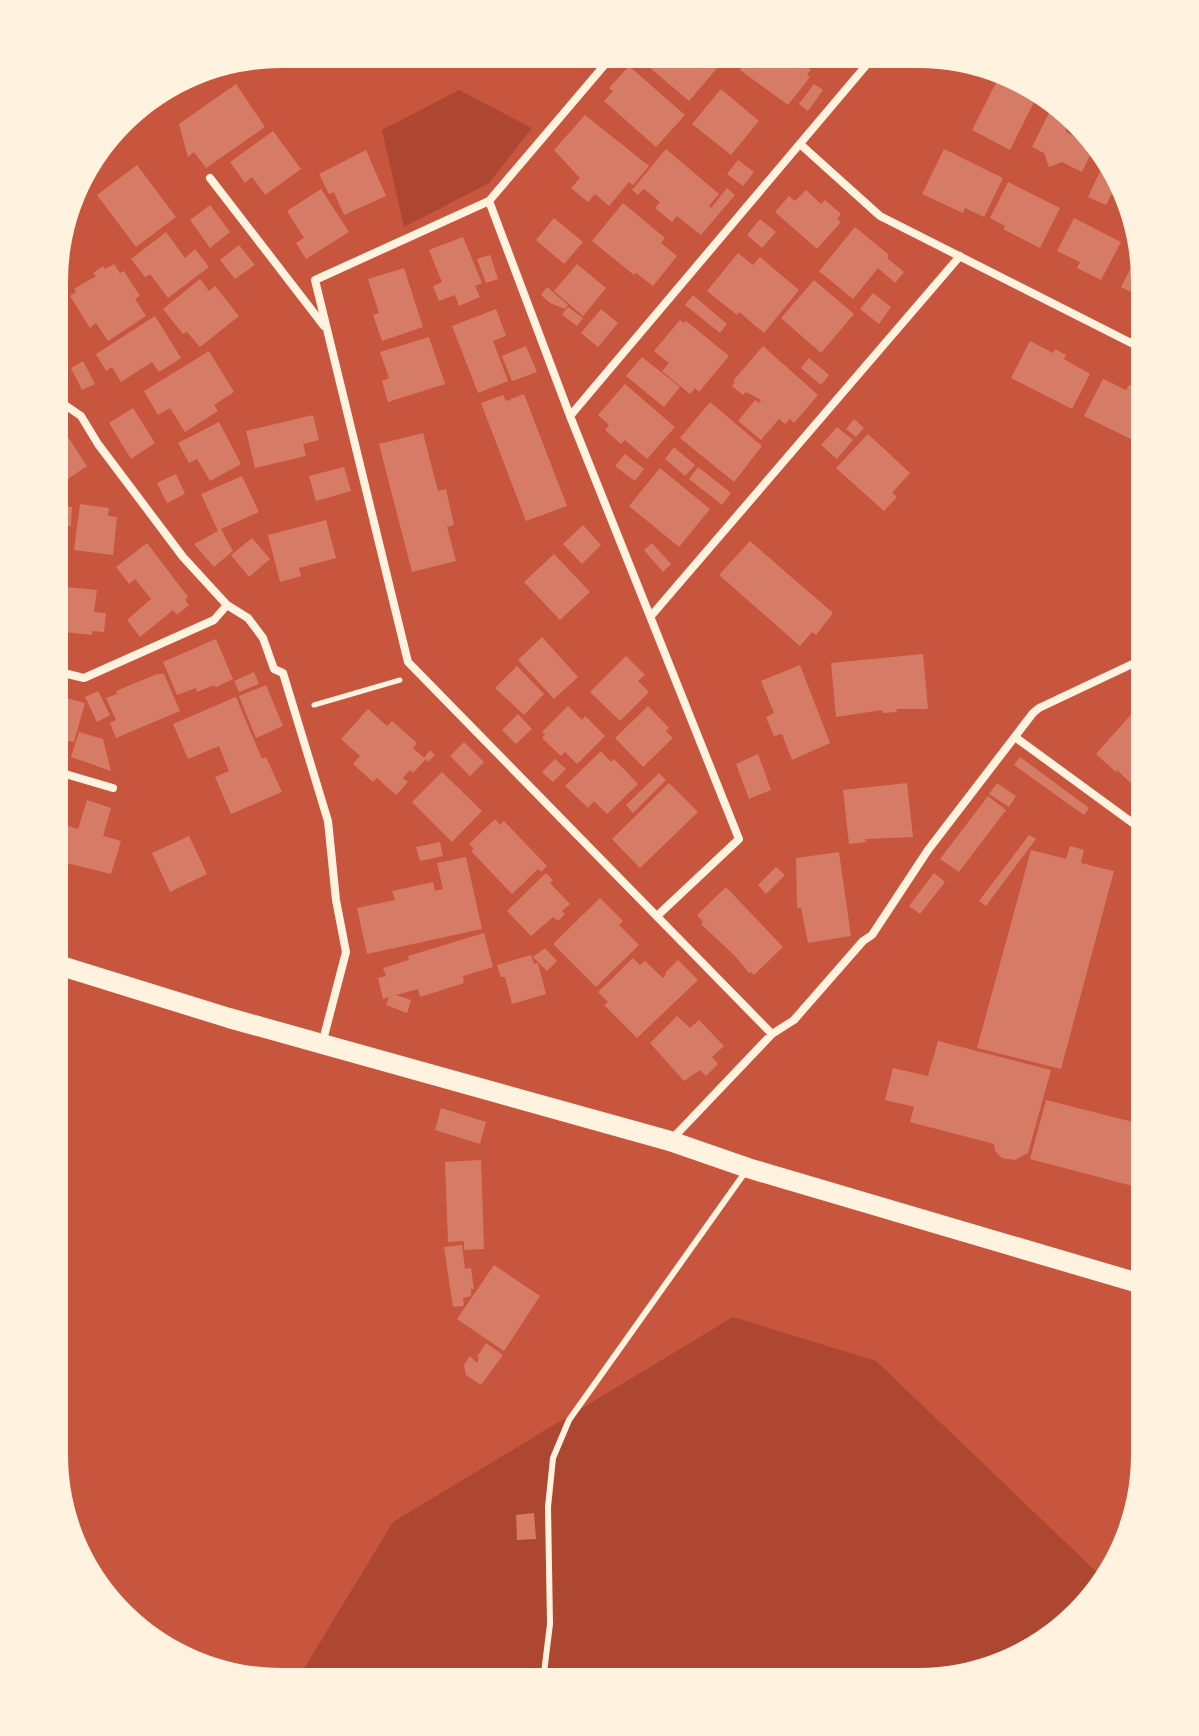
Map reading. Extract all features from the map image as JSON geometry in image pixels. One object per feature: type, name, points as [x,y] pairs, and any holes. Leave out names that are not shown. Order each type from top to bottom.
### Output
[{"type":"main road","points":[[68,968],[322,1044],[670,1141],[748,1168],[1131,1281]]},
{"type":"street","points":[[602,68],[489,201],[315,280],[408,662],[772,1034]]},
{"type":"street","points":[[570,416],[864,68]]},
{"type":"street","points":[[800,144],[880,216],[1131,343]]},
{"type":"street","points":[[210,178],[327,329]]},
{"type":"street","points":[[489,201],[570,416],[739,839],[657,916]]},
{"type":"street","points":[[651,616],[960,256]]},
{"type":"street","points":[[68,407],[81,416],[98,444],[183,557],[227,605],[248,618],[263,638],[274,669],[283,673],[328,821],[336,900],[346,952],[322,1044]]},
{"type":"street","points":[[68,674],[84,678],[214,620],[227,605]]},
{"type":"street","points":[[670,1141],[772,1034],[794,1020],[863,941],[872,935],[928,850],[1039,708],[1131,665]]},
{"type":"street","points":[[1015,737],[1131,822]]},
{"type":"street","points":[[68,775],[113,788]]},
{"type":"lane","points":[[545,1668],[550,1624],[548,1507],[553,1458],[569,1420],[748,1168]]},
{"type":"path","points":[[294,711],[420,674]]},
{"type":"shaded area","points":[[459,90],[532,128],[489,183],[404,227],[382,130]]},
{"type":"shaded area","points":[[733,1317],[876,1361],[1096,1572],[1078,1596],[1037,1632],[987,1657],[932,1668],[304,1668],[393,1522]]},
{"type":"building","points":[[627,68],[631,68],[685,115],[656,147],[604,101],[613,91],[609,88]]},
{"type":"building","points":[[650,68],[717,68],[689,101]]},
{"type":"building","points":[[740,70],[811,70],[807,74],[810,77],[788,105]]},
{"type":"building","points":[[996,83],[1034,102],[1010,150],[972,130]]},
{"type":"building","points":[[236,84],[265,127],[206,168],[194,152],[188,157],[179,124]]},
{"type":"building","points":[[814,84],[823,90],[808,111],[799,104]]},
{"type":"building","points":[[721,89],[759,121],[731,155],[692,124]]},
{"type":"building","points":[[1049,113],[1090,155],[1082,172],[1062,162],[1049,167],[1044,153],[1032,147]]},
{"type":"building","points":[[585,115],[649,166],[633,185],[629,182],[609,206],[595,194],[588,202],[571,188],[580,178],[554,150]]},
{"type":"building","points":[[273,131],[301,169],[265,195],[252,177],[245,183],[230,162]]},
{"type":"building","points":[[666,149],[719,194],[709,206],[711,208],[727,188],[735,195],[701,235],[677,216],[672,222],[655,208],[660,202],[644,189],[638,195],[632,190]]},
{"type":"building","points":[[944,149],[1003,178],[984,217],[965,208],[963,213],[922,194]]},
{"type":"building","points":[[366,150],[386,196],[344,215],[334,192],[329,194],[319,174]]},
{"type":"building","points":[[738,160],[754,172],[743,186],[727,174]]},
{"type":"building","points":[[137,165],[176,217],[136,247],[97,195]]},
{"type":"building","points":[[1100,171],[1112,193],[1106,205],[1088,197]]},
{"type":"building","points":[[1008,182],[1060,208],[1040,248],[1003,229],[1005,226],[990,218]]},
{"type":"building","points":[[321,189],[349,232],[306,259],[296,243],[304,238],[287,211]]},
{"type":"building","points":[[806,190],[821,204],[825,200],[841,214],[837,219],[841,222],[817,249],[775,212],[789,196],[795,201]]},
{"type":"building","points":[[623,203],[665,238],[661,243],[677,256],[653,286],[636,273],[634,275],[592,241]]},
{"type":"building","points":[[210,205],[230,232],[210,248],[190,220]]},
{"type":"building","points":[[554,218],[583,242],[564,264],[536,240]]},
{"type":"building","points":[[1074,218],[1121,242],[1101,280],[1077,268],[1080,262],[1057,251]]},
{"type":"building","points":[[760,219],[776,232],[762,248],[747,235]]},
{"type":"building","points":[[855,227],[904,272],[895,283],[878,268],[853,299],[819,271]]},
{"type":"building","points":[[166,232],[185,258],[195,249],[209,267],[168,298],[150,274],[145,277],[131,259]]},
{"type":"building","points":[[463,237],[482,283],[475,286],[480,297],[459,306],[455,295],[439,301],[433,286],[442,282],[429,250]]},
{"type":"building","points":[[239,245],[255,265],[235,279],[220,260]]},
{"type":"building","points":[[738,253],[753,265],[760,257],[799,290],[764,333],[707,291]]},
{"type":"building","points":[[490,255],[498,279],[486,283],[477,259]]},
{"type":"building","points":[[114,264],[120,273],[124,271],[140,296],[135,299],[146,316],[108,341],[96,323],[90,328],[70,296],[76,292],[74,289],[96,276],[93,273],[103,266],[105,269]]},
{"type":"building","points":[[577,264],[606,288],[583,316],[554,291]]},
{"type":"building","points":[[404,268],[423,327],[382,341],[373,315],[379,313],[368,279]]},
{"type":"building","points":[[1131,268],[1131,292],[1121,287]]},
{"type":"building","points":[[200,279],[209,291],[215,286],[239,316],[200,347],[187,332],[183,334],[163,309]]},
{"type":"building","points":[[814,280],[854,314],[821,353],[781,318]]},
{"type":"building","points":[[547,287],[568,305],[565,309],[541,295]]},
{"type":"building","points":[[873,293],[891,307],[879,324],[860,309]]},
{"type":"building","points":[[693,295],[727,324],[720,333],[685,305]]},
{"type":"building","points":[[568,307],[583,318],[577,326],[562,315]]},
{"type":"building","points":[[496,309],[506,336],[493,341],[508,381],[478,393],[452,326]]},
{"type":"building","points":[[601,309],[618,323],[598,347],[581,333]]},
{"type":"building","points":[[155,316],[181,358],[159,372],[152,362],[121,382],[112,367],[106,371],[96,354]]},
{"type":"building","points":[[680,320],[686,321],[729,356],[699,392],[695,388],[690,394],[662,371],[669,363],[654,351]]},
{"type":"building","points":[[429,337],[445,384],[388,402],[382,381],[389,378],[380,352]]},
{"type":"building","points":[[1030,341],[1053,353],[1055,349],[1066,355],[1064,359],[1090,374],[1072,409],[1011,378]]},
{"type":"building","points":[[526,346],[537,372],[512,381],[502,356]]},
{"type":"building","points":[[763,346],[818,395],[794,423],[790,419],[785,424],[779,419],[761,440],[738,421],[755,400],[759,403],[761,400],[746,392],[743,395],[732,386]]},
{"type":"building","points":[[209,351],[234,392],[214,405],[218,411],[185,432],[170,408],[158,415],[144,391]]},
{"type":"building","points":[[642,357],[680,387],[664,407],[626,376]]},
{"type":"building","points":[[809,358],[829,375],[821,385],[801,368]]},
{"type":"building","points":[[83,361],[95,384],[82,390],[71,368]]},
{"type":"building","points":[[1103,379],[1126,390],[1131,386],[1131,439],[1084,416]]},
{"type":"building","points":[[625,384],[675,427],[647,459],[625,440],[621,444],[605,430],[609,425],[598,415]]},
{"type":"building","points":[[524,394],[567,506],[526,521],[481,403],[503,395],[506,401]]},
{"type":"building","points":[[710,402],[762,446],[734,482],[680,438]]},
{"type":"building","points":[[133,408],[155,443],[131,459],[109,423]]},
{"type":"building","points":[[313,415],[319,440],[303,444],[306,456],[255,468],[246,431]]},
{"type":"building","points":[[854,419],[864,428],[856,437],[846,429]]},
{"type":"building","points":[[219,422],[241,464],[210,481],[197,459],[189,463],[178,443]]},
{"type":"building","points":[[837,427],[853,440],[837,459],[821,445]]},
{"type":"building","points":[[423,433],[438,491],[446,489],[454,525],[447,527],[456,561],[412,572],[379,444]]},
{"type":"building","points":[[868,434],[910,473],[892,493],[897,497],[884,511],[836,468]]},
{"type":"building","points":[[68,437],[87,466],[68,479]]},
{"type":"building","points":[[674,447],[695,465],[685,476],[665,459]]},
{"type":"building","points":[[625,454],[644,469],[635,481],[615,466]]},
{"type":"building","points":[[344,467],[351,491],[316,501],[309,476]]},
{"type":"building","points":[[698,467],[731,493],[722,505],[689,479]]},
{"type":"building","points":[[660,468],[710,509],[679,547],[629,506]]},
{"type":"building","points":[[176,474],[185,494],[167,503],[157,483]]},
{"type":"building","points":[[242,476],[259,512],[221,529],[233,551],[214,567],[194,544],[218,531],[201,494]]},
{"type":"building","points":[[80,504],[109,508],[108,516],[117,517],[113,555],[74,550]]},
{"type":"building","points":[[68,507],[72,507],[71,526],[68,526]]},
{"type":"building","points":[[326,520],[336,558],[299,568],[301,576],[280,582],[268,535]]},
{"type":"building","points":[[583,525],[601,545],[582,564],[563,544]]},
{"type":"building","points":[[252,538],[270,559],[249,577],[231,555]]},
{"type":"building","points":[[750,541],[833,613],[816,635],[812,632],[800,646],[719,575]]},
{"type":"building","points":[[147,543],[188,597],[185,600],[189,605],[177,615],[173,610],[140,637],[127,620],[151,599],[135,579],[129,584],[116,567]]},
{"type":"building","points":[[652,543],[671,564],[663,572],[644,550]]},
{"type":"building","points":[[554,554],[590,592],[560,620],[524,582]]},
{"type":"building","points":[[68,587],[97,590],[94,612],[106,613],[104,632],[92,631],[92,635],[68,633]]},
{"type":"building","points":[[542,637],[578,677],[554,699],[518,660]]},
{"type":"building","points":[[216,639],[233,679],[216,687],[214,685],[197,692],[196,688],[177,695],[163,662]]},
{"type":"building","points":[[923,654],[928,709],[896,709],[897,712],[883,713],[882,710],[836,717],[831,663]]},
{"type":"building","points":[[626,656],[645,675],[638,681],[649,692],[620,721],[590,692]]},
{"type":"building","points":[[800,665],[830,743],[792,760],[782,734],[774,736],[766,717],[774,713],[761,681]]},
{"type":"building","points":[[517,666],[544,694],[524,715],[495,688]]},
{"type":"building","points":[[254,672],[259,684],[239,692],[234,681]]},
{"type":"building","points":[[157,674],[164,674],[180,711],[116,738],[110,723],[116,720],[106,698]]},
{"type":"building","points":[[266,685],[283,726],[256,738],[239,696]]},
{"type":"building","points":[[98,691],[110,715],[97,722],[85,697]]},
{"type":"building","points":[[236,697],[262,759],[266,757],[282,792],[231,814],[215,777],[229,771],[219,746],[188,759],[173,724]]},
{"type":"building","points":[[68,698],[85,703],[74,742],[68,741]]},
{"type":"building","points":[[568,706],[582,720],[585,716],[605,736],[577,764],[565,752],[561,756],[542,738],[545,734],[542,732]]},
{"type":"building","points":[[648,706],[669,728],[666,731],[673,738],[643,767],[615,738]]},
{"type":"building","points":[[368,709],[387,726],[392,721],[417,743],[413,748],[424,758],[430,750],[435,755],[428,762],[426,759],[413,773],[410,770],[403,778],[408,782],[396,795],[377,778],[373,782],[353,764],[360,756],[341,739]]},
{"type":"building","points":[[518,714],[532,729],[516,744],[502,730]]},
{"type":"building","points":[[1131,714],[1131,784],[1096,754]]},
{"type":"building","points":[[79,732],[103,739],[111,771],[71,757]]},
{"type":"building","points":[[464,742],[484,762],[470,776],[450,756]]},
{"type":"building","points":[[601,751],[611,762],[614,759],[638,784],[607,814],[594,801],[588,808],[565,786]]},
{"type":"building","points":[[758,754],[771,790],[749,799],[736,764]]},
{"type":"building","points":[[1020,757],[1089,808],[1084,815],[1014,765]]},
{"type":"building","points":[[555,759],[566,769],[553,782],[542,772]]},
{"type":"building","points":[[442,772],[482,811],[452,842],[412,802]]},
{"type":"building","points":[[659,773],[666,780],[633,813],[626,805]]},
{"type":"building","points":[[669,783],[698,812],[640,868],[612,839]]},
{"type":"building","points":[[907,783],[913,837],[865,839],[866,842],[849,844],[843,790]]},
{"type":"building","points":[[997,783],[1016,796],[1009,807],[989,794]]},
{"type":"building","points":[[988,796],[1006,810],[959,872],[940,859]]},
{"type":"building","points":[[87,800],[111,808],[103,836],[121,841],[111,874],[68,863],[68,826],[78,829]]},
{"type":"building","points":[[495,819],[500,825],[504,821],[547,866],[541,872],[538,869],[512,894],[471,851],[474,849],[469,844]]},
{"type":"building","points":[[1029,835],[1036,839],[986,906],[979,901]]},
{"type":"building","points":[[189,836],[207,874],[170,892],[152,853]]},
{"type":"building","points":[[440,842],[443,856],[420,861],[416,847]]},
{"type":"building","points":[[1070,846],[1084,850],[1081,863],[1114,871],[1061,1069],[977,1048],[1031,850],[1066,859]]},
{"type":"building","points":[[839,852],[851,936],[808,943],[801,908],[797,908],[796,858]]},
{"type":"building","points":[[466,857],[482,929],[367,954],[357,908],[395,900],[392,891],[433,882],[435,891],[443,889],[437,863]]},
{"type":"building","points":[[776,867],[785,875],[766,894],[758,885]]},
{"type":"building","points":[[546,873],[553,880],[550,883],[570,904],[562,911],[565,914],[558,921],[553,917],[531,936],[507,911]]},
{"type":"building","points":[[934,873],[945,882],[920,914],[909,906]]},
{"type":"building","points":[[726,887],[783,947],[754,975],[701,924],[703,922],[697,915]]},
{"type":"building","points":[[600,898],[623,921],[619,925],[639,945],[596,987],[553,944]]},
{"type":"building","points":[[484,933],[493,967],[463,976],[464,983],[420,997],[418,989],[396,995],[411,1000],[407,1013],[386,1005],[389,997],[383,999],[378,978],[386,976],[383,968],[409,960],[408,956]]},
{"type":"building","points":[[545,948],[557,961],[547,971],[533,957]]},
{"type":"building","points":[[531,955],[534,964],[538,963],[546,994],[512,1004],[505,977],[501,977],[497,965]]},
{"type":"building","points":[[633,958],[640,965],[645,961],[663,978],[678,960],[698,980],[637,1038],[604,1005],[608,1002],[598,992]]},
{"type":"building","points":[[677,1016],[690,1028],[699,1020],[724,1046],[712,1057],[718,1064],[706,1076],[700,1070],[684,1081],[650,1043]]},
{"type":"building","points":[[938,1041],[1051,1070],[1028,1153],[1015,1160],[1002,1158],[995,1151],[994,1144],[910,1122],[914,1107],[885,1100],[893,1068],[928,1076]]},
{"type":"building","points":[[1046,1100],[1131,1121],[1131,1186],[1030,1159]]},
{"type":"building","points":[[441,1108],[486,1122],[480,1144],[435,1130]]},
{"type":"building","points":[[481,1160],[484,1249],[464,1250],[464,1241],[448,1242],[445,1162]]},
{"type":"building","points":[[462,1245],[465,1269],[471,1268],[474,1289],[471,1289],[471,1296],[463,1298],[464,1306],[453,1307],[444,1247]]},
{"type":"building","points":[[494,1265],[540,1296],[504,1351],[457,1319]]},
{"type":"building","points":[[486,1343],[503,1355],[481,1385],[466,1375],[464,1365],[470,1356],[477,1363],[477,1357]]},
{"type":"building","points":[[534,1513],[536,1539],[517,1540],[516,1515]]}]
